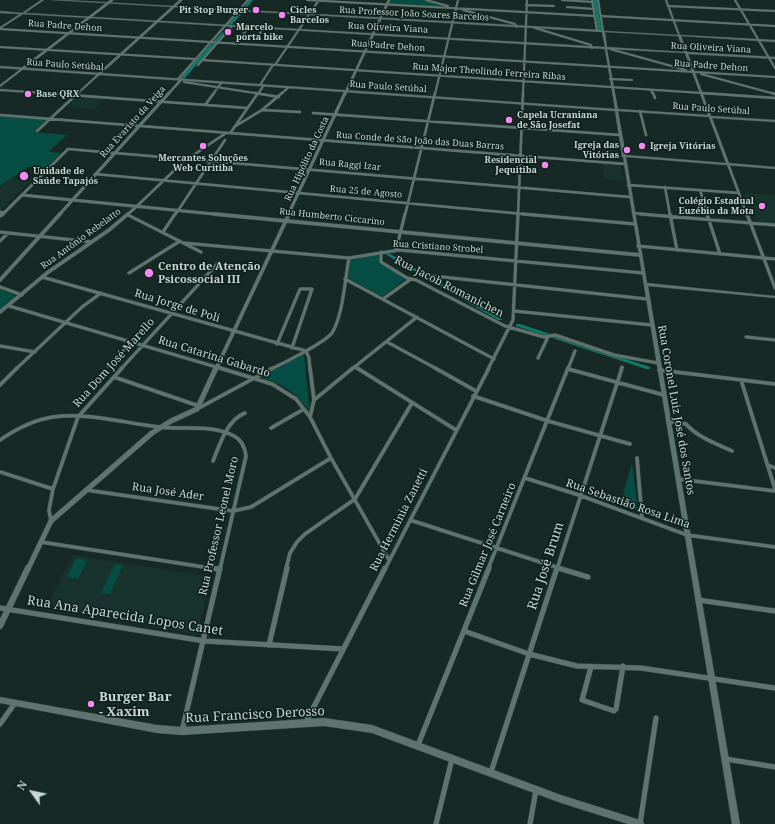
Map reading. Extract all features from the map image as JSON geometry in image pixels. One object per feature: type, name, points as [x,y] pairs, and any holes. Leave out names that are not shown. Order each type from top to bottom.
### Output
[{"type":"main road","points":[[0,29],[43,0]]},
{"type":"main road","name":"Rua Professor João Soares Barcelos","points":[[53,0],[775,41]]},
{"type":"main road","name":"Rua Coronel Luiz José dos Santos","points":[[598,0],[615,110],[736,824]]},
{"type":"main road","points":[[666,0],[728,164]]},
{"type":"main road","name":"Rua Oliveira Viana","points":[[0,12],[775,58]]},
{"type":"main road","name":"Rua Paulo Setúbal","points":[[0,67],[775,121]]},
{"type":"main road","points":[[623,156],[775,168]]},
{"type":"main road","points":[[645,284],[775,297]]},
{"type":"main road","name":"Rua Francisco Derosso","points":[[0,700],[157,729],[182,731],[324,722],[372,729],[536,789],[640,824]]},
{"type":"street","points":[[0,86],[112,0]]},
{"type":"street","points":[[37,131],[181,0]]},
{"type":"street","name":"Rua Evaristo da Veiga","points":[[0,280],[181,80],[195,60],[248,0]]},
{"type":"street","points":[[307,0],[595,16]]},
{"type":"street","points":[[260,85],[288,47],[319,0]]},
{"type":"street","name":"Rua Hipólito da Costa","points":[[198,408],[389,0]]},
{"type":"street","points":[[426,0],[515,24],[517,27]]},
{"type":"street","points":[[396,250],[458,0]]},
{"type":"street","name":"Rua Herminia Zanetti","points":[[306,723],[473,396],[510,327],[514,311],[527,0]]},
{"type":"street","points":[[562,0],[593,1],[597,31]]},
{"type":"street","points":[[735,0],[775,68]]},
{"type":"street","points":[[526,5],[554,6]]},
{"type":"street","points":[[668,6],[775,11]]},
{"type":"street","points":[[567,7],[594,9]]},
{"type":"street","points":[[600,16],[775,26]]},
{"type":"street","points":[[198,65],[232,26]]},
{"type":"street","points":[[235,44],[248,27]]},
{"type":"street","points":[[258,36],[264,28]]},
{"type":"street","points":[[535,28],[592,46]]},
{"type":"street","name":"Rua Padre Dehon","points":[[0,29],[775,77]]},
{"type":"street","points":[[0,47],[195,60]]},
{"type":"street","points":[[610,49],[689,72]]},
{"type":"street","name":"Rua Major Theolindo Ferreira Ribas","points":[[202,60],[775,98]]},
{"type":"street","points":[[694,72],[775,94]]},
{"type":"street","points":[[610,78],[632,80]]},
{"type":"street","points":[[181,80],[278,97]]},
{"type":"street","points":[[204,105],[222,82]]},
{"type":"street","points":[[231,132],[264,85]]},
{"type":"street","points":[[234,127],[262,110],[289,87]]},
{"type":"street","points":[[0,90],[247,108]]},
{"type":"street","points":[[652,90],[655,98]]},
{"type":"street","points":[[262,110],[300,112]]},
{"type":"street","points":[[640,111],[646,134]]},
{"type":"street","points":[[313,113],[620,135]]},
{"type":"street","name":"Rua Conde de São João das Duas Barras","points":[[0,115],[625,164]]},
{"type":"street","name":"Rua Antônio Rebelatto","points":[[0,312],[42,277],[128,215],[162,181],[188,158],[227,133]]},
{"type":"street","points":[[163,232],[225,140]]},
{"type":"street","name":"Rua Raggi Izar","points":[[22,194],[68,149],[630,196]]},
{"type":"street","points":[[728,164],[775,288]]},
{"type":"street","name":"Rua 25 de Agosto","points":[[95,174],[635,224]]},
{"type":"street","points":[[628,184],[739,193]]},
{"type":"street","points":[[665,188],[677,250]]},
{"type":"street","points":[[700,190],[720,254]]},
{"type":"street","points":[[0,216],[22,194]]},
{"type":"street","name":"Rua Humberto Ciccarino","points":[[22,194],[640,255]]},
{"type":"street","points":[[633,213],[775,225]]},
{"type":"street","points":[[128,215],[184,242],[201,252]]},
{"type":"street","points":[[0,232],[92,242]]},
{"type":"street","points":[[0,242],[8,233]]},
{"type":"street","points":[[129,273],[180,240]]},
{"type":"street","name":"Rua Cristiano Strobel","points":[[184,242],[272,252],[349,258],[396,250],[643,273]]},
{"type":"street","points":[[638,246],[775,259]]},
{"type":"street","name":"Rua Jacob Romanichen","points":[[381,252],[381,262],[411,279],[416,280],[500,324],[550,336],[561,337],[619,356],[658,363]]},
{"type":"street","points":[[51,521],[85,490],[161,427],[306,351],[325,339],[334,328],[338,320],[349,258]]},
{"type":"street","name":"Rua Dom José Marello","points":[[0,626],[51,521],[49,510],[52,488],[78,417],[220,262]]},
{"type":"street","points":[[424,275],[647,299]]},
{"type":"street","name":"Rua Jorge de Poli","points":[[42,277],[306,351]]},
{"type":"street","points":[[345,279],[494,359]]},
{"type":"street","points":[[383,299],[411,279]]},
{"type":"street","points":[[0,287],[22,295]]},
{"type":"street","points":[[277,344],[300,288],[312,289],[292,348]]},
{"type":"street","points":[[0,385],[66,322],[101,293]]},
{"type":"street","name":"Rua Catarina Gabardo","points":[[9,306],[272,384],[284,390],[296,399],[310,417],[331,458],[389,560]]},
{"type":"street","points":[[514,311],[652,325]]},
{"type":"street","points":[[314,400],[417,317]]},
{"type":"street","points":[[538,358],[550,336]]},
{"type":"street","points":[[746,337],[775,340]]},
{"type":"street","points":[[108,366],[132,342]]},
{"type":"street","points":[[387,342],[476,391]]},
{"type":"street","points":[[0,346],[35,352]]},
{"type":"street","points":[[306,351],[309,358],[314,400],[310,417]]},
{"type":"street","name":"Rua Gilmar José Carneiro","points":[[418,745],[575,351]]},
{"type":"street","points":[[355,367],[456,430]]},
{"type":"street","name":"Rua José Brum","points":[[491,772],[579,495],[622,367]]},
{"type":"street","points":[[568,369],[664,395]]},
{"type":"street","points":[[659,370],[775,384]]},
{"type":"street","points":[[114,377],[198,408]]},
{"type":"street","points":[[678,479],[775,490],[741,380]]},
{"type":"street","points":[[473,396],[548,421],[630,444]]},
{"type":"street","points":[[269,645],[290,553],[304,534],[355,499],[412,403]]},
{"type":"street","points":[[271,428],[304,409]]},
{"type":"street","points":[[213,460],[226,433],[237,417],[245,414]]},
{"type":"street","name":"Rua Professor Leonel Moro","points":[[0,440],[14,429],[33,421],[54,417],[78,417],[226,433],[242,441],[245,447],[246,456],[182,731]]},
{"type":"street","points":[[668,421],[686,424],[691,430],[732,451]]},
{"type":"street","name":"Rua José Ader","points":[[85,490],[233,511],[250,507],[331,458]]},
{"type":"street","points":[[637,458],[642,518]]},
{"type":"street","points":[[768,465],[775,468]]},
{"type":"street","points":[[0,472],[52,488]]},
{"type":"street","name":"Rua Sebastião Rosa Lima","points":[[525,478],[579,495],[687,535],[775,547]]},
{"type":"street","points":[[410,520],[588,577]]},
{"type":"street","points":[[41,542],[220,569]]},
{"type":"street","points":[[698,600],[775,611]]},
{"type":"street","name":"Rua Ana Aparecida Lopos Canet","points":[[0,608],[204,641],[343,649]]},
{"type":"street","points":[[464,631],[529,654],[577,666],[622,666],[775,688]]},
{"type":"street","points":[[591,667],[582,700],[584,702],[614,711],[616,709],[622,666]]},
{"type":"street","points":[[0,724],[15,703]]},
{"type":"street","points":[[640,824],[656,718]]},
{"type":"street","points":[[436,824],[453,758]]},
{"type":"street","points":[[725,758],[775,767]]},
{"type":"street","points":[[530,824],[536,789]]},
{"type":"shaded area","points":[[78,97],[104,99],[94,109],[68,107]]},
{"type":"shaded area","points":[[602,163],[621,165],[624,181],[604,179]]},
{"type":"shaded area","points":[[10,179],[31,181],[0,210],[0,186]]},
{"type":"shaded area","name":"Colégio Estadual Euzébio da Mota","points":[[744,193],[775,195],[775,223],[755,221]]},
{"type":"shaded area","points":[[73,555],[212,577],[197,634],[46,608]]},
{"type":"green space","points":[[389,0],[429,0],[428,1],[451,8],[388,4]]},
{"type":"green space","points":[[0,115],[47,119],[34,132],[67,135],[48,152],[61,153],[46,168],[28,167],[0,186]]},
{"type":"green space","points":[[379,254],[379,263],[407,278],[382,297],[348,278],[350,260]]},
{"type":"green space","points":[[0,289],[16,296],[0,310]]},
{"type":"green space","points":[[304,354],[309,410],[288,389],[260,377]]},
{"type":"green space","points":[[632,463],[638,511],[620,505]]},
{"type":"green space","points":[[76,558],[87,560],[78,579],[67,577]]},
{"type":"green space","points":[[115,564],[123,565],[110,594],[101,593]]},
{"type":"waterway","points":[[243,10],[251,0]]},
{"type":"waterway","points":[[595,0],[600,30]]},
{"type":"waterway","points":[[229,25],[241,12]]},
{"type":"waterway","points":[[182,78],[228,27]]},
{"type":"waterway","points":[[386,253],[500,319]]},
{"type":"waterway","points":[[518,325],[648,368]]},
{"type":"place","name":"Pit Stop Burger","points":[[256,10]]},
{"type":"place","name":"Cicles Barcelos","points":[[282,15]]},
{"type":"place","name":"Marcelo porta bike","points":[[228,32]]},
{"type":"place","name":"Base QRX","points":[[28,94]]},
{"type":"place","name":"Capela Ucraniana de São Josefat","points":[[509,120]]},
{"type":"place","name":"Mercantes Soluções Web Curitiba","points":[[203,146]]},
{"type":"place","name":"Igreja Vitórias","points":[[642,146]]},
{"type":"place","name":"Igreja das Vitórias","points":[[627,150]]},
{"type":"place","name":"Residencial Jequitiba","points":[[545,165]]},
{"type":"place","name":"Unidade de Saúde Tapajós","points":[[24,176]]},
{"type":"place","name":"Colégio Estadual Euzébio da Mota","points":[[762,206]]},
{"type":"place","name":"Centro de Atenção Psicossocial III","points":[[149,273]]},
{"type":"place","name":"Burger Bar - Xaxim","points":[[91,704]]}]
